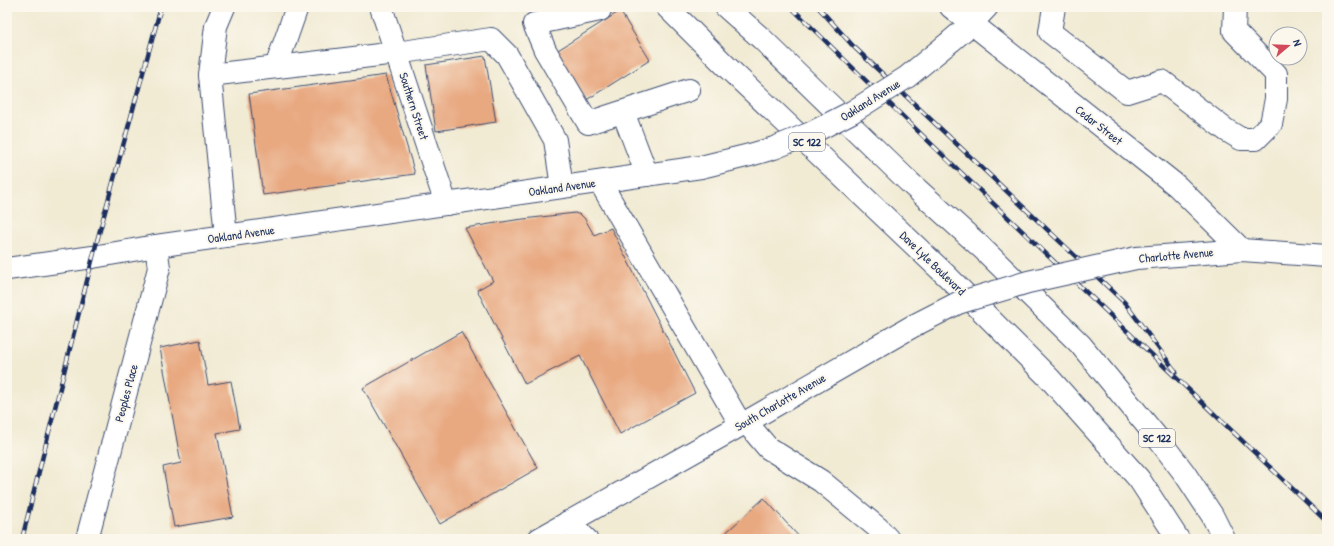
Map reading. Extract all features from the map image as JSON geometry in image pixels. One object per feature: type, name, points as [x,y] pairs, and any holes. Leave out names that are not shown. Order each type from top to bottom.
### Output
[{"type":"main road","points":[[224,7],[216,26],[210,75],[226,236]]},
{"type":"main road","points":[[276,67],[297,7]]},
{"type":"main road","name":"Southern Street","points":[[381,7],[446,204]]},
{"type":"main road","name":"Dave Lyle Boulevard","points":[[667,7],[947,276],[1050,379],[1139,479],[1178,539]]},
{"type":"main road","name":"SC 122","points":[[726,7],[762,39],[909,182],[982,248],[1080,344],[1160,441],[1185,474],[1212,515],[1224,539]]},
{"type":"main road","name":"Cedar Street","points":[[951,7],[1177,186],[1242,250]]},
{"type":"main road","name":"Oakland Avenue","points":[[7,269],[701,167],[750,155],[774,148],[811,133],[852,112],[907,77],[971,24],[987,7]]},
{"type":"main road","points":[[1054,7],[1050,32],[1127,92],[1162,81],[1226,130],[1241,139],[1256,139],[1271,124],[1276,99],[1276,74],[1234,31],[1235,7]]},
{"type":"main road","points":[[600,10],[531,16],[545,50],[588,123],[689,90]]},
{"type":"main road","points":[[210,75],[396,53],[491,39],[507,54],[555,140],[562,187]]},
{"type":"main road","points":[[623,112],[647,175]]},
{"type":"main road","points":[[600,182],[744,423],[768,448],[821,481],[878,528],[888,539]]},
{"type":"main road","name":"Peoples Place","points":[[87,539],[159,268],[156,246]]},
{"type":"main road","name":"Charlotte Avenue","points":[[1028,282],[1136,258],[1242,250],[1327,256]]},
{"type":"main road","name":"South Charlotte Avenue","points":[[539,539],[913,326],[958,304],[1028,282]]},
{"type":"main road","points":[[568,522],[586,539]]},
{"type":"building","points":[[620,11],[650,60],[580,104],[550,55]]},
{"type":"building","points":[[485,56],[496,122],[436,131],[426,65]]},
{"type":"building","points":[[386,75],[415,174],[263,195],[249,94]]},
{"type":"building","points":[[575,213],[581,215],[585,219],[594,235],[611,228],[695,393],[620,434],[580,356],[525,384],[477,290],[493,281],[465,228]]},
{"type":"building","points":[[461,332],[538,468],[440,524],[363,388]]},
{"type":"building","points":[[200,340],[208,385],[231,381],[240,429],[217,433],[233,517],[174,527],[163,467],[181,463],[160,348]]},
{"type":"building","points":[[764,498],[801,539],[719,539]]},
{"type":"railway","points":[[22,539],[97,241],[161,7]]},
{"type":"railway","points":[[791,7],[991,202],[1327,522]]},
{"type":"railway","points":[[818,7],[853,46],[1125,303],[1176,372]]}]
